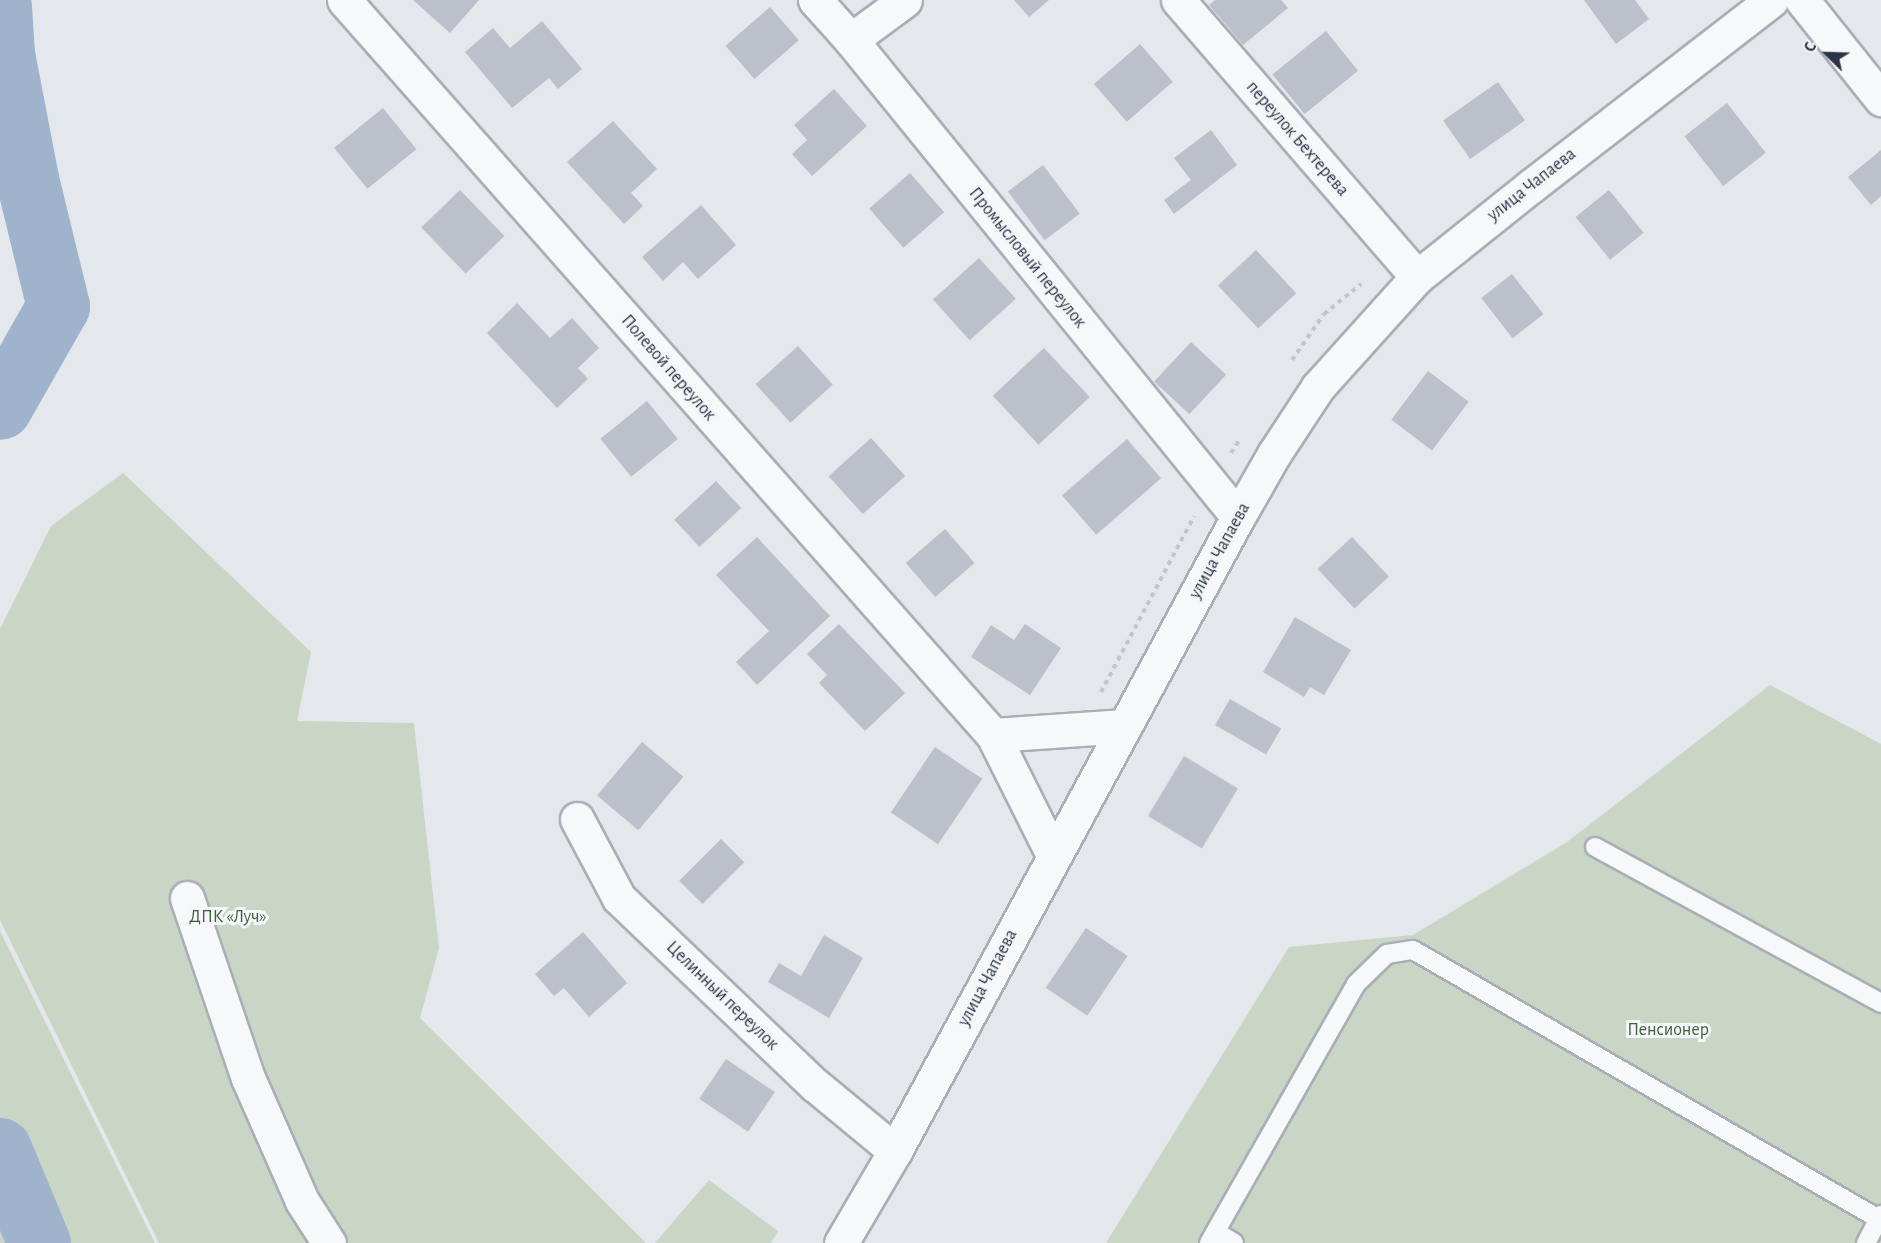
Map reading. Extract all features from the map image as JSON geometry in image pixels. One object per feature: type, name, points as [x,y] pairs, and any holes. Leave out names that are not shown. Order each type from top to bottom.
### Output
[{"type":"street","name":"Полевой переулок","points":[[344,0],[993,735],[1053,857]]},
{"type":"street","name":"Промысловый переулок","points":[[815,0],[851,40],[1238,518]]},
{"type":"street","points":[[851,40],[905,0]]},
{"type":"street","name":"переулок Бехтерева","points":[[1178,0],[1417,277]]},
{"type":"street","name":"улица Чапаева","points":[[841,1243],[895,1151],[1238,518],[1274,454],[1318,387],[1417,277],[1772,0]]},
{"type":"street","points":[[1802,0],[1881,99]]},
{"type":"street","points":[[993,735],[1125,726]]},
{"type":"street","name":"Целинный переулок","points":[[577,819],[619,898],[815,1085],[895,1151]]},
{"type":"street","points":[[187,898],[248,1078],[302,1201],[329,1243]]},
{"type":"lane","points":[[1595,847],[1881,1003]]},
{"type":"lane","points":[[1234,1243],[1212,1238],[1356,984],[1387,954],[1413,950],[1880,1217],[1866,1243]]},
{"type":"green space","name":"ДПК «Луч»","points":[[123,473],[311,652],[297,721],[414,723],[439,948],[420,1018],[646,1243],[159,1243],[0,920],[0,629],[51,526]]},
{"type":"green space","name":"Пенсионер","points":[[1770,685],[1881,744],[1881,1243],[1106,1243],[1289,947],[1413,935],[1567,842]]},
{"type":"green space","points":[[0,931],[155,1243],[0,1243]]},
{"type":"green space","points":[[709,1180],[778,1231],[771,1243],[655,1243]]},
{"type":"building","points":[[413,0],[479,0],[450,33]]},
{"type":"building","points":[[1014,0],[1049,0],[1029,17]]},
{"type":"building","points":[[1215,0],[1281,0],[1288,8],[1243,45],[1209,5]]},
{"type":"building","points":[[1584,0],[1635,0],[1649,19],[1616,44]]},
{"type":"building","points":[[770,7],[799,40],[754,79],[725,46]]},
{"type":"building","points":[[542,21],[582,69],[558,89],[549,78],[512,108],[465,52],[493,28],[510,48]]},
{"type":"building","points":[[1326,31],[1358,71],[1304,114],[1272,74]]},
{"type":"building","points":[[1140,44],[1173,82],[1127,122],[1094,84]]},
{"type":"building","points":[[1498,82],[1525,121],[1470,159],[1443,120]]},
{"type":"building","points":[[834,89],[867,126],[812,176],[792,154],[807,140],[794,125]]},
{"type":"building","points":[[1727,103],[1766,153],[1723,186],[1684,136]]},
{"type":"building","points":[[383,108],[416,149],[367,189],[334,148]]},
{"type":"building","points":[[613,121],[657,169],[631,193],[643,206],[624,224],[567,162]]},
{"type":"building","points":[[1211,130],[1237,165],[1174,214],[1164,200],[1191,180],[1174,158]]},
{"type":"building","points":[[1881,150],[1881,196],[1871,205],[1848,177]]},
{"type":"building","points":[[1043,165],[1080,214],[1045,240],[1008,191]]},
{"type":"building","points":[[910,173],[944,212],[903,248],[869,208]]},
{"type":"building","points":[[460,190],[504,236],[466,274],[421,228]]},
{"type":"building","points":[[1609,190],[1644,233],[1610,260],[1576,217]]},
{"type":"building","points":[[701,205],[736,245],[698,279],[683,262],[663,281],[642,257]]},
{"type":"building","points":[[1256,250],[1296,293],[1258,329],[1218,285]]},
{"type":"building","points":[[979,258],[1016,299],[970,340],[933,299]]},
{"type":"building","points":[[1512,274],[1543,314],[1513,338],[1481,298]]},
{"type":"building","points":[[517,303],[550,338],[572,318],[599,348],[578,368],[588,379],[557,408],[487,333]]},
{"type":"building","points":[[1191,342],[1226,375],[1189,414],[1154,381]]},
{"type":"building","points":[[798,346],[833,385],[790,423],[756,384]]},
{"type":"building","points":[[1044,348],[1090,397],[1038,445],[993,396]]},
{"type":"building","points":[[1428,371],[1469,402],[1432,450],[1391,420]]},
{"type":"building","points":[[647,401],[678,439],[631,477],[600,439]]},
{"type":"building","points":[[871,438],[905,476],[863,514],[829,476]]},
{"type":"building","points":[[1127,439],[1161,478],[1096,535],[1062,495]]},
{"type":"building","points":[[716,481],[741,508],[700,547],[674,520]]},
{"type":"building","points":[[945,529],[975,563],[935,597],[906,563]]},
{"type":"building","points":[[757,537],[830,616],[757,685],[736,662],[769,631],[716,575]]},
{"type":"building","points":[[1352,537],[1389,576],[1354,609],[1318,569]]},
{"type":"building","points":[[1295,617],[1351,650],[1324,695],[1310,687],[1304,697],[1263,672]]},
{"type":"building","points":[[839,624],[905,693],[865,731],[819,683],[827,675],[807,654]]},
{"type":"building","points":[[1025,624],[1061,648],[1030,695],[971,657],[991,625],[1014,640]]},
{"type":"building","points":[[1230,699],[1281,728],[1266,754],[1215,725]]},
{"type":"building","points":[[642,742],[683,777],[638,830],[597,796]]},
{"type":"building","points":[[935,747],[982,779],[938,844],[891,812]]},
{"type":"building","points":[[1184,756],[1238,788],[1202,848],[1148,816]]},
{"type":"building","points":[[721,839],[744,862],[703,904],[679,881]]},
{"type":"building","points":[[1086,928],[1127,956],[1087,1016],[1046,988]]},
{"type":"building","points":[[583,932],[627,983],[589,1017],[564,988],[554,996],[535,974]]},
{"type":"building","points":[[824,935],[863,958],[829,1018],[768,982],[779,963],[801,976]]},
{"type":"building","points":[[726,1059],[775,1092],[748,1132],[699,1099]]},
{"type":"waterway","points":[[0,7],[3,54],[27,179],[58,306],[0,408]]},
{"type":"waterway","points":[[0,1149],[39,1243]]}]
